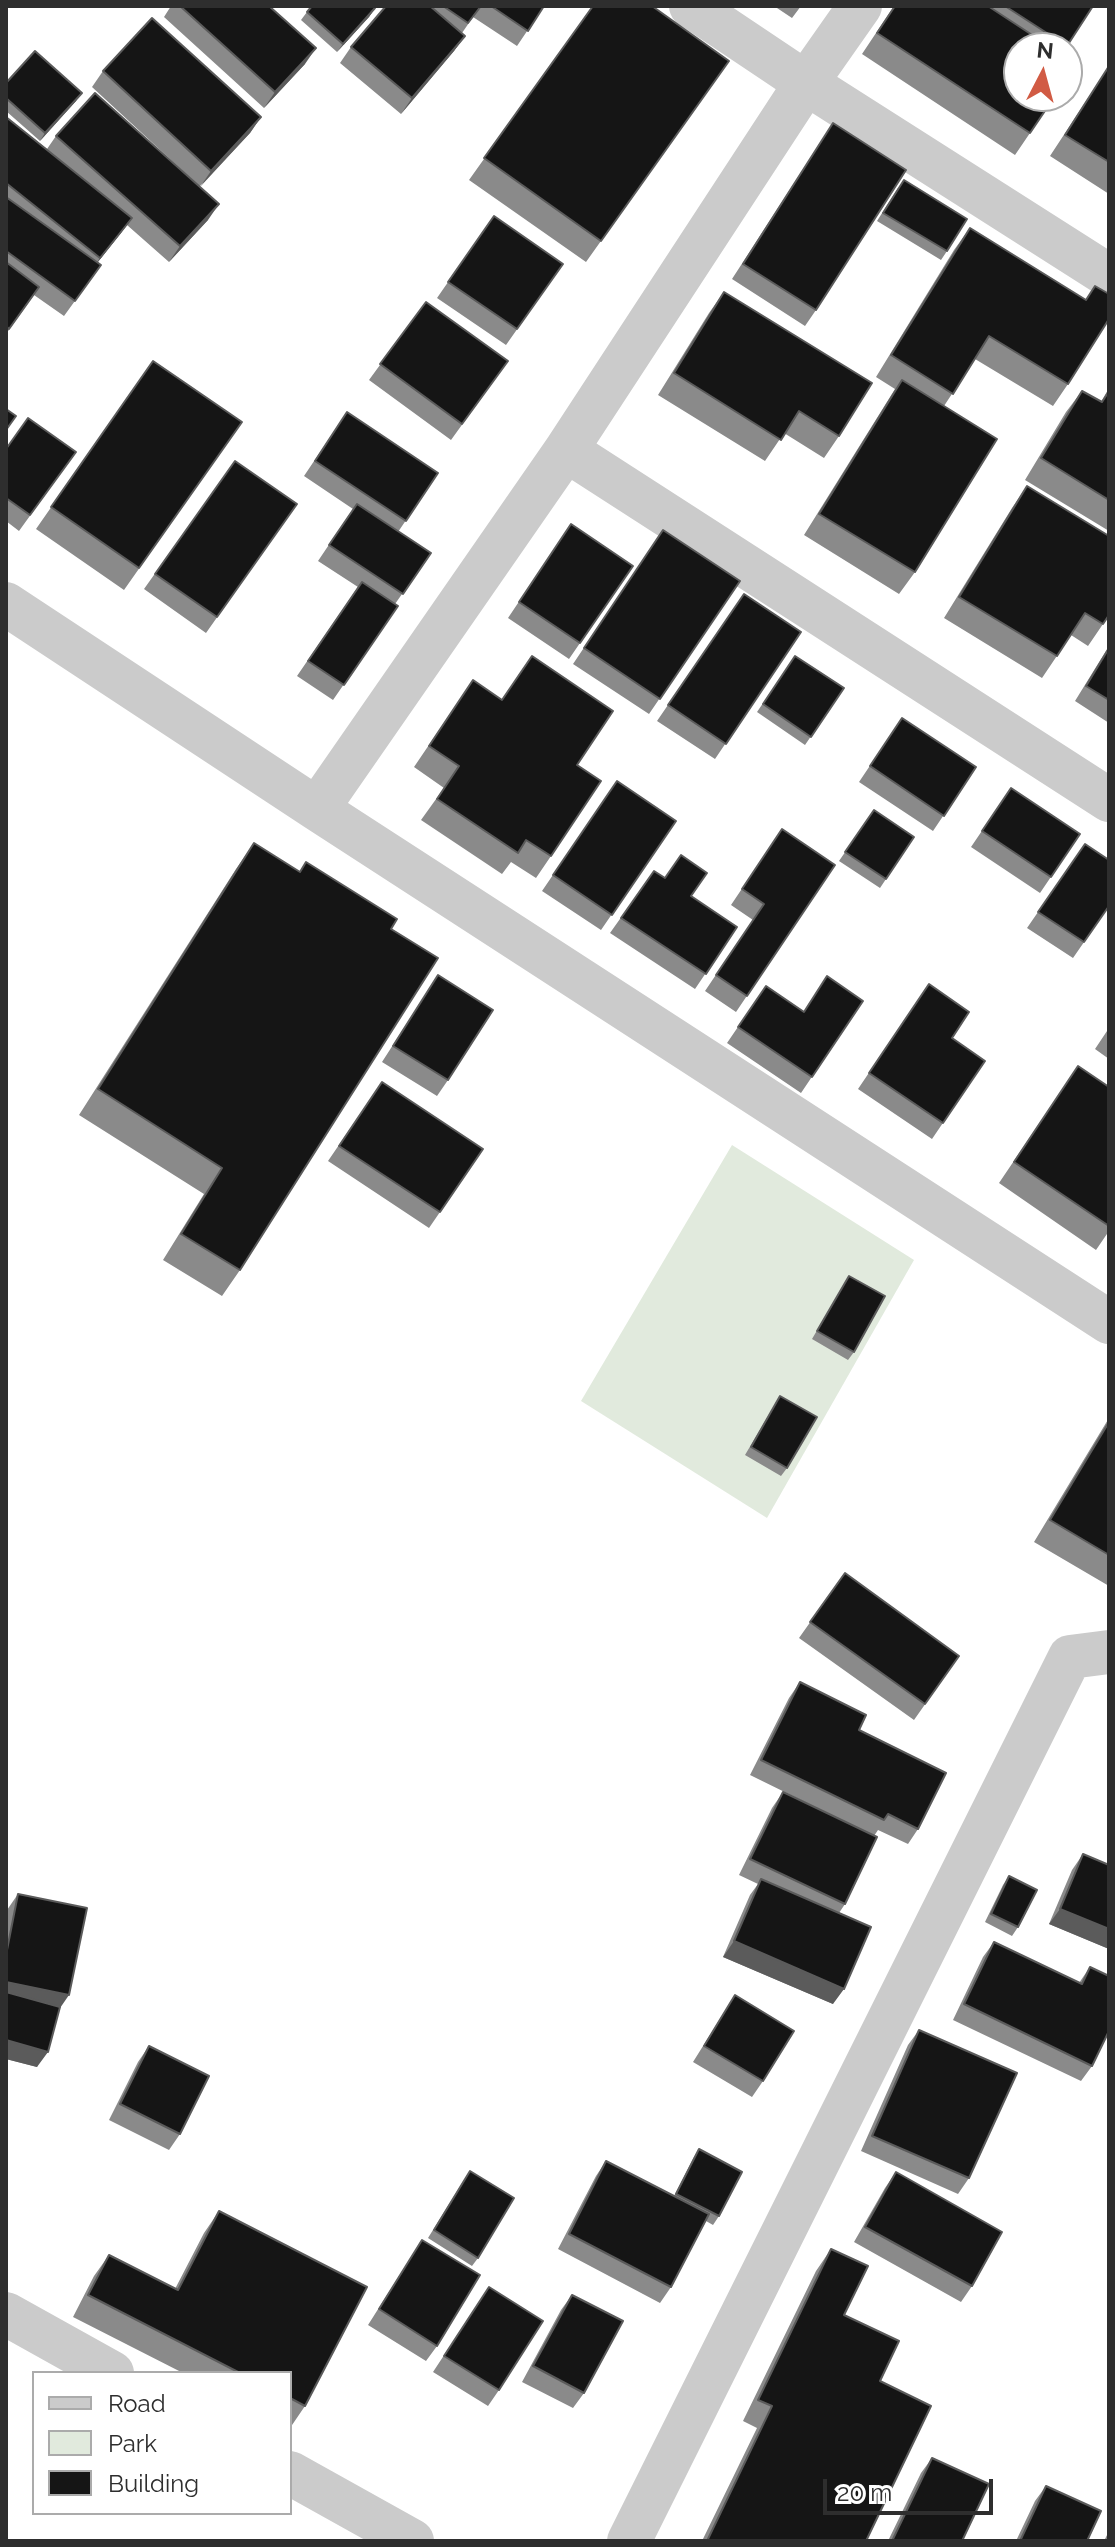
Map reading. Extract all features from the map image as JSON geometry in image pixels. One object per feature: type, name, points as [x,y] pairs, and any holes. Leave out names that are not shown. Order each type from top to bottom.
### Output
[{"type":"street","points":[[691,6],[1109,276]]},
{"type":"street","points":[[317,809],[566,450],[806,83],[860,6]]},
{"type":"street","points":[[566,450],[1109,800]]},
{"type":"street","points":[[6,604],[1109,1322]]},
{"type":"street","points":[[629,2541],[1070,1657],[1109,1652]]},
{"type":"street","points":[[6,2314],[108,2371]]},
{"type":"street","points":[[292,2474],[412,2541]]},
{"type":"green space","points":[[732,1145],[914,1260],[767,1518],[581,1401]]},
{"type":"building","points":[[180,6],[269,6],[316,48],[275,92]]},
{"type":"building","points":[[312,6],[375,8],[343,44],[307,12]]},
{"type":"building","points":[[386,6],[430,6],[465,36],[412,98],[351,47]]},
{"type":"building","points":[[443,6],[481,6],[468,23]]},
{"type":"building","points":[[491,6],[544,6],[528,31]]},
{"type":"building","points":[[593,6],[652,6],[729,61],[601,241],[484,158]]},
{"type":"building","points":[[895,6],[988,6],[1028,32],[1003,32],[1003,112],[1044,112],[1030,133],[877,33]]},
{"type":"building","points":[[1005,6],[1093,6],[1076,32],[1045,32]]},
{"type":"building","points":[[152,18],[261,117],[211,171],[103,71]]},
{"type":"building","points":[[35,51],[82,93],[45,133],[6,98],[6,83]]},
{"type":"building","points":[[1109,66],[1109,162],[1065,135],[1080,112],[1083,112],[1083,107]]},
{"type":"building","points":[[95,93],[219,204],[180,246],[56,136]]},
{"type":"building","points":[[6,117],[132,218],[100,258],[6,183]]},
{"type":"building","points":[[833,123],[906,170],[816,310],[743,264]]},
{"type":"building","points":[[904,180],[967,219],[947,251],[883,213]]},
{"type":"building","points":[[6,197],[101,265],[75,301],[6,251]]},
{"type":"building","points":[[494,216],[563,264],[517,329],[448,282]]},
{"type":"building","points":[[970,228],[1086,300],[1095,286],[1109,294],[1109,319],[1068,384],[989,336],[953,394],[891,355]]},
{"type":"building","points":[[6,262],[39,287],[9,329],[6,326]]},
{"type":"building","points":[[724,292],[872,383],[839,436],[799,411],[781,440],[674,373]]},
{"type":"building","points":[[426,302],[508,361],[462,424],[380,364]]},
{"type":"building","points":[[153,361],[242,422],[139,568],[51,507]]},
{"type":"building","points":[[902,380],[997,439],[915,572],[819,514]]},
{"type":"building","points":[[1082,391],[1102,402],[1109,391],[1109,500],[1041,458]]},
{"type":"building","points":[[6,409],[16,416],[6,430]]},
{"type":"building","points":[[347,412],[438,473],[406,521],[315,461]]},
{"type":"building","points":[[28,418],[76,452],[30,515],[6,498],[6,449]]},
{"type":"building","points":[[235,461],[297,504],[217,617],[155,574]]},
{"type":"building","points":[[1027,486],[1109,536],[1109,615],[1103,624],[1085,613],[1057,656],[959,597]]},
{"type":"building","points":[[357,504],[431,553],[403,594],[329,545]]},
{"type":"building","points":[[571,524],[633,566],[580,643],[519,602]]},
{"type":"building","points":[[663,530],[740,581],[660,699],[584,648]]},
{"type":"building","points":[[362,582],[398,606],[344,685],[308,661]]},
{"type":"building","points":[[744,594],[801,632],[726,744],[668,705]]},
{"type":"building","points":[[1109,648],[1109,700],[1086,686]]},
{"type":"building","points":[[532,656],[613,711],[577,765],[601,781],[551,856],[526,840],[518,853],[437,799],[459,766],[429,746],[473,680],[502,700]]},
{"type":"building","points":[[795,656],[844,688],[811,737],[763,704]]},
{"type":"building","points":[[902,718],[976,767],[944,816],[870,766]]},
{"type":"building","points":[[617,781],[676,821],[612,915],[553,875]]},
{"type":"building","points":[[1011,788],[1080,834],[1051,877],[982,831]]},
{"type":"building","points":[[874,810],[914,837],[886,879],[845,852]]},
{"type":"building","points":[[782,829],[835,865],[747,996],[716,975],[764,904],[742,889]]},
{"type":"building","points":[[254,843],[300,872],[306,862],[397,919],[391,929],[438,958],[240,1270],[181,1234],[222,1168],[98,1089]]},
{"type":"building","points":[[1085,844],[1109,860],[1109,906],[1084,942],[1038,912]]},
{"type":"building","points":[[681,855],[707,873],[691,896],[737,927],[706,974],[621,918],[654,871],[665,878]]},
{"type":"building","points":[[438,975],[493,1010],[448,1080],[393,1046]]},
{"type":"building","points":[[827,976],[863,1001],[812,1077],[738,1027],[766,986],[804,1012]]},
{"type":"building","points":[[929,984],[969,1012],[952,1038],[985,1061],[943,1123],[869,1073]]},
{"type":"building","points":[[1078,1066],[1109,1087],[1109,1226],[1014,1162]]},
{"type":"building","points":[[382,1082],[483,1149],[440,1212],[339,1146]]},
{"type":"building","points":[[849,1276],[885,1296],[854,1352],[817,1331]]},
{"type":"building","points":[[780,1396],[817,1417],[787,1468],[751,1447]]},
{"type":"building","points":[[1109,1422],[1109,1555],[1050,1520]]},
{"type":"building","points":[[845,1573],[959,1656],[925,1704],[810,1622]]},
{"type":"building","points":[[800,1682],[866,1715],[859,1730],[946,1773],[918,1829],[888,1814],[884,1820],[761,1760]]},
{"type":"building","points":[[783,1792],[877,1837],[845,1904],[750,1859]]},
{"type":"building","points":[[1083,1854],[1109,1865],[1109,1929],[1060,1909]]},
{"type":"building","points":[[1009,1876],[1037,1890],[1018,1927],[991,1914]]},
{"type":"building","points":[[761,1879],[871,1927],[844,1989],[734,1941]]},
{"type":"building","points":[[18,1894],[87,1908],[69,1995],[6,1982],[6,1955]]},
{"type":"building","points":[[994,1942],[1082,1984],[1090,1967],[1109,1976],[1109,2031],[1092,2066],[964,2004]]},
{"type":"building","points":[[6,1992],[60,2007],[48,2052],[6,2040]]},
{"type":"building","points":[[735,1995],[794,2031],[763,2081],[704,2046]]},
{"type":"building","points":[[919,2030],[1017,2073],[969,2178],[872,2136]]},
{"type":"building","points":[[149,2046],[209,2076],[180,2134],[120,2104]]},
{"type":"building","points":[[699,2149],[742,2172],[719,2216],[676,2194]]},
{"type":"building","points":[[606,2161],[709,2214],[671,2287],[569,2234]]},
{"type":"building","points":[[470,2171],[514,2198],[478,2258],[434,2230]]},
{"type":"building","points":[[896,2172],[1002,2232],[972,2286],[865,2227]]},
{"type":"building","points":[[219,2211],[367,2287],[305,2406],[292,2399],[292,2371],[236,2371],[88,2295],[109,2255],[178,2290]]},
{"type":"building","points":[[422,2240],[480,2275],[437,2346],[379,2309]]},
{"type":"building","points":[[831,2249],[868,2266],[844,2315],[899,2341],[880,2381],[931,2406],[866,2541],[707,2541],[772,2406],[758,2400]]},
{"type":"building","points":[[489,2287],[543,2321],[499,2390],[444,2356]]},
{"type":"building","points":[[572,2295],[623,2321],[584,2393],[533,2366]]},
{"type":"building","points":[[932,2458],[989,2484],[962,2541],[892,2541]]},
{"type":"building","points":[[1046,2486],[1101,2511],[1087,2541],[1020,2541]]}]
